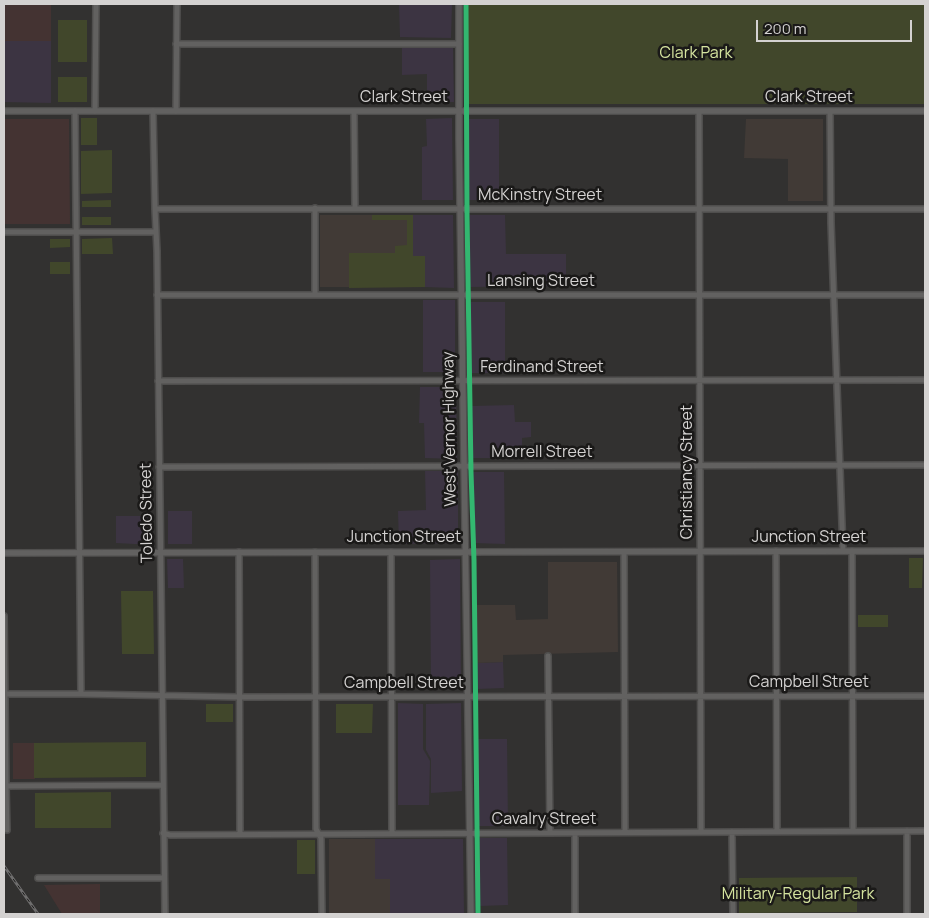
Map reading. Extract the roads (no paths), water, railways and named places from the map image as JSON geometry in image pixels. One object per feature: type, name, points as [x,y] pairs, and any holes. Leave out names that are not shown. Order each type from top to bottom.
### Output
[{"type":"street","points":[[95,111],[96,4]]},
{"type":"street","points":[[176,111],[177,4]]},
{"type":"street","name":"West Vernor Highway","points":[[460,4],[460,208],[471,914]]},
{"type":"street","points":[[176,44],[460,44]]},
{"type":"street","name":"Clark Street","points":[[4,111],[925,111]]},
{"type":"street","points":[[75,111],[81,694]]},
{"type":"street","name":"Toledo Street","points":[[153,111],[165,914]]},
{"type":"street","points":[[830,111],[831,209],[843,551]]},
{"type":"street","points":[[354,112],[355,208]]},
{"type":"street","name":"Christiancy Street","points":[[699,112],[701,832]]},
{"type":"street","name":"McKinstry Street","points":[[155,208],[925,209]]},
{"type":"street","points":[[315,208],[315,295]]},
{"type":"street","points":[[4,232],[156,232]]},
{"type":"street","name":"Lansing Street","points":[[157,295],[925,295]]},
{"type":"street","name":"Ferdinand Street","points":[[158,381],[925,380]]},
{"type":"street","name":"Morrell Street","points":[[159,467],[925,465]]},
{"type":"street","points":[[776,551],[777,831]]},
{"type":"street","points":[[852,551],[853,831]]},
{"type":"street","name":"Junction Street","points":[[4,553],[925,551]]},
{"type":"street","points":[[239,552],[240,834]]},
{"type":"street","points":[[315,552],[316,829],[321,838],[322,914]]},
{"type":"street","points":[[391,552],[392,833]]},
{"type":"street","points":[[624,552],[625,832]]},
{"type":"street","points":[[4,616],[7,830]]},
{"type":"street","points":[[548,656],[550,833]]},
{"type":"street","name":"Campbell Street","points":[[4,694],[240,697],[925,696]]},
{"type":"street","points":[[6,786],[163,785]]},
{"type":"street","points":[[907,831],[907,914]]},
{"type":"street","name":"Cavalry Street","points":[[163,833],[170,835],[925,831]]},
{"type":"street","points":[[732,832],[733,914]]},
{"type":"street","points":[[575,833],[576,914]]},
{"type":"street","points":[[38,878],[164,878]]},
{"type":"railway","points":[[4,866],[38,914]]},
{"type":"park label","name":"Clark Park","points":[[696,54]]},
{"type":"park label","name":"Military-Regular Park","points":[[798,895]]}]
